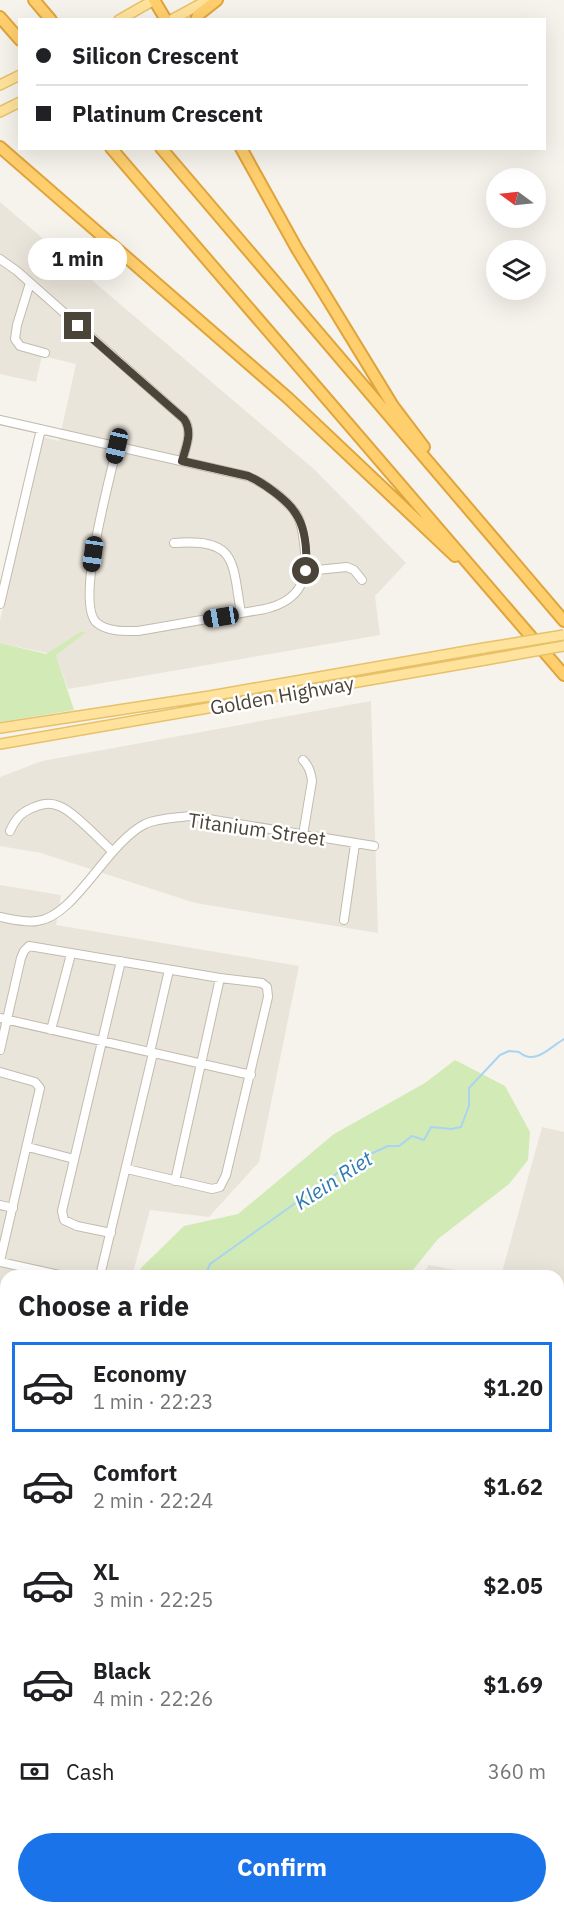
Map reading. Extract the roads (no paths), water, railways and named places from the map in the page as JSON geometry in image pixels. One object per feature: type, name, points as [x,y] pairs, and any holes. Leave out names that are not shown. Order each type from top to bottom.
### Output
[{"type":"highway","points":[[34,0],[49,18]]},
{"type":"highway","points":[[154,0],[165,18]]},
{"type":"highway","points":[[197,18],[217,0]]},
{"type":"highway","points":[[0,17],[18,38]]},
{"type":"highway","points":[[0,150],[288,398],[499,597]]},
{"type":"highway","points":[[113,150],[564,675]]},
{"type":"highway","points":[[163,150],[564,621]]},
{"type":"highway","points":[[242,150],[297,249],[393,406],[518,567]]},
{"type":"main road","points":[[122,18],[154,0]]},
{"type":"main road","points":[[175,18],[208,0]]},
{"type":"main road","points":[[0,85],[18,76]]},
{"type":"main road","points":[[0,112],[18,103]]},
{"type":"main road","name":"Golden Highway","points":[[0,728],[210,696],[564,635]]},
{"type":"main road","name":"Golden Highway","points":[[0,744],[564,646]]},
{"type":"street","points":[[0,259],[17,271],[184,419],[189,431],[182,461]]},
{"type":"street","points":[[30,283],[16,325],[15,339],[20,346],[45,353]]},
{"type":"street","points":[[0,420],[117,446],[248,476],[257,480],[296,513],[301,524],[306,571],[296,593],[277,606],[138,631],[107,628],[95,620],[91,615],[89,587],[93,554],[117,446]]},
{"type":"street","points":[[0,604],[3,579],[41,429]]},
{"type":"street","points":[[174,543],[196,543],[219,548],[225,552],[231,562],[241,614]]},
{"type":"street","points":[[306,571],[347,567],[354,570],[362,580]]},
{"type":"street","points":[[303,760],[311,772],[312,780],[303,835]]},
{"type":"street","points":[[10,831],[16,819],[27,810],[42,804],[53,804],[67,810],[112,851]]},
{"type":"street","name":"Titanium Street","points":[[0,917],[37,921],[61,910],[123,840],[146,824],[165,819],[190,816],[374,846]]},
{"type":"street","points":[[344,920],[355,844]]},
{"type":"street","points":[[0,1050],[4,1019],[17,970],[24,951],[33,946],[169,970],[262,983],[267,987],[251,1075],[224,1182],[220,1187],[212,1189],[127,1168]]},
{"type":"street","points":[[51,1030],[71,954]]},
{"type":"street","points":[[111,1233],[70,1224],[63,1216],[63,1205],[121,961]]},
{"type":"street","points":[[102,1270],[127,1168],[169,970]]},
{"type":"street","points":[[175,1180],[220,978]]},
{"type":"street","points":[[4,1019],[251,1075]]},
{"type":"street","points":[[0,1072],[30,1080],[39,1085],[40,1092],[0,1261],[38,1270]]},
{"type":"street","points":[[28,1147],[74,1159]]},
{"type":"street","points":[[0,1205],[12,1208]]},
{"type":"waterway","name":"Klein Riet","points":[[208,1270],[210,1264],[353,1162],[388,1146],[399,1146],[412,1136],[424,1140],[431,1127],[451,1129],[461,1127],[469,1106],[469,1088],[500,1055],[509,1051],[519,1052],[525,1056],[537,1056],[564,1039]]}]
